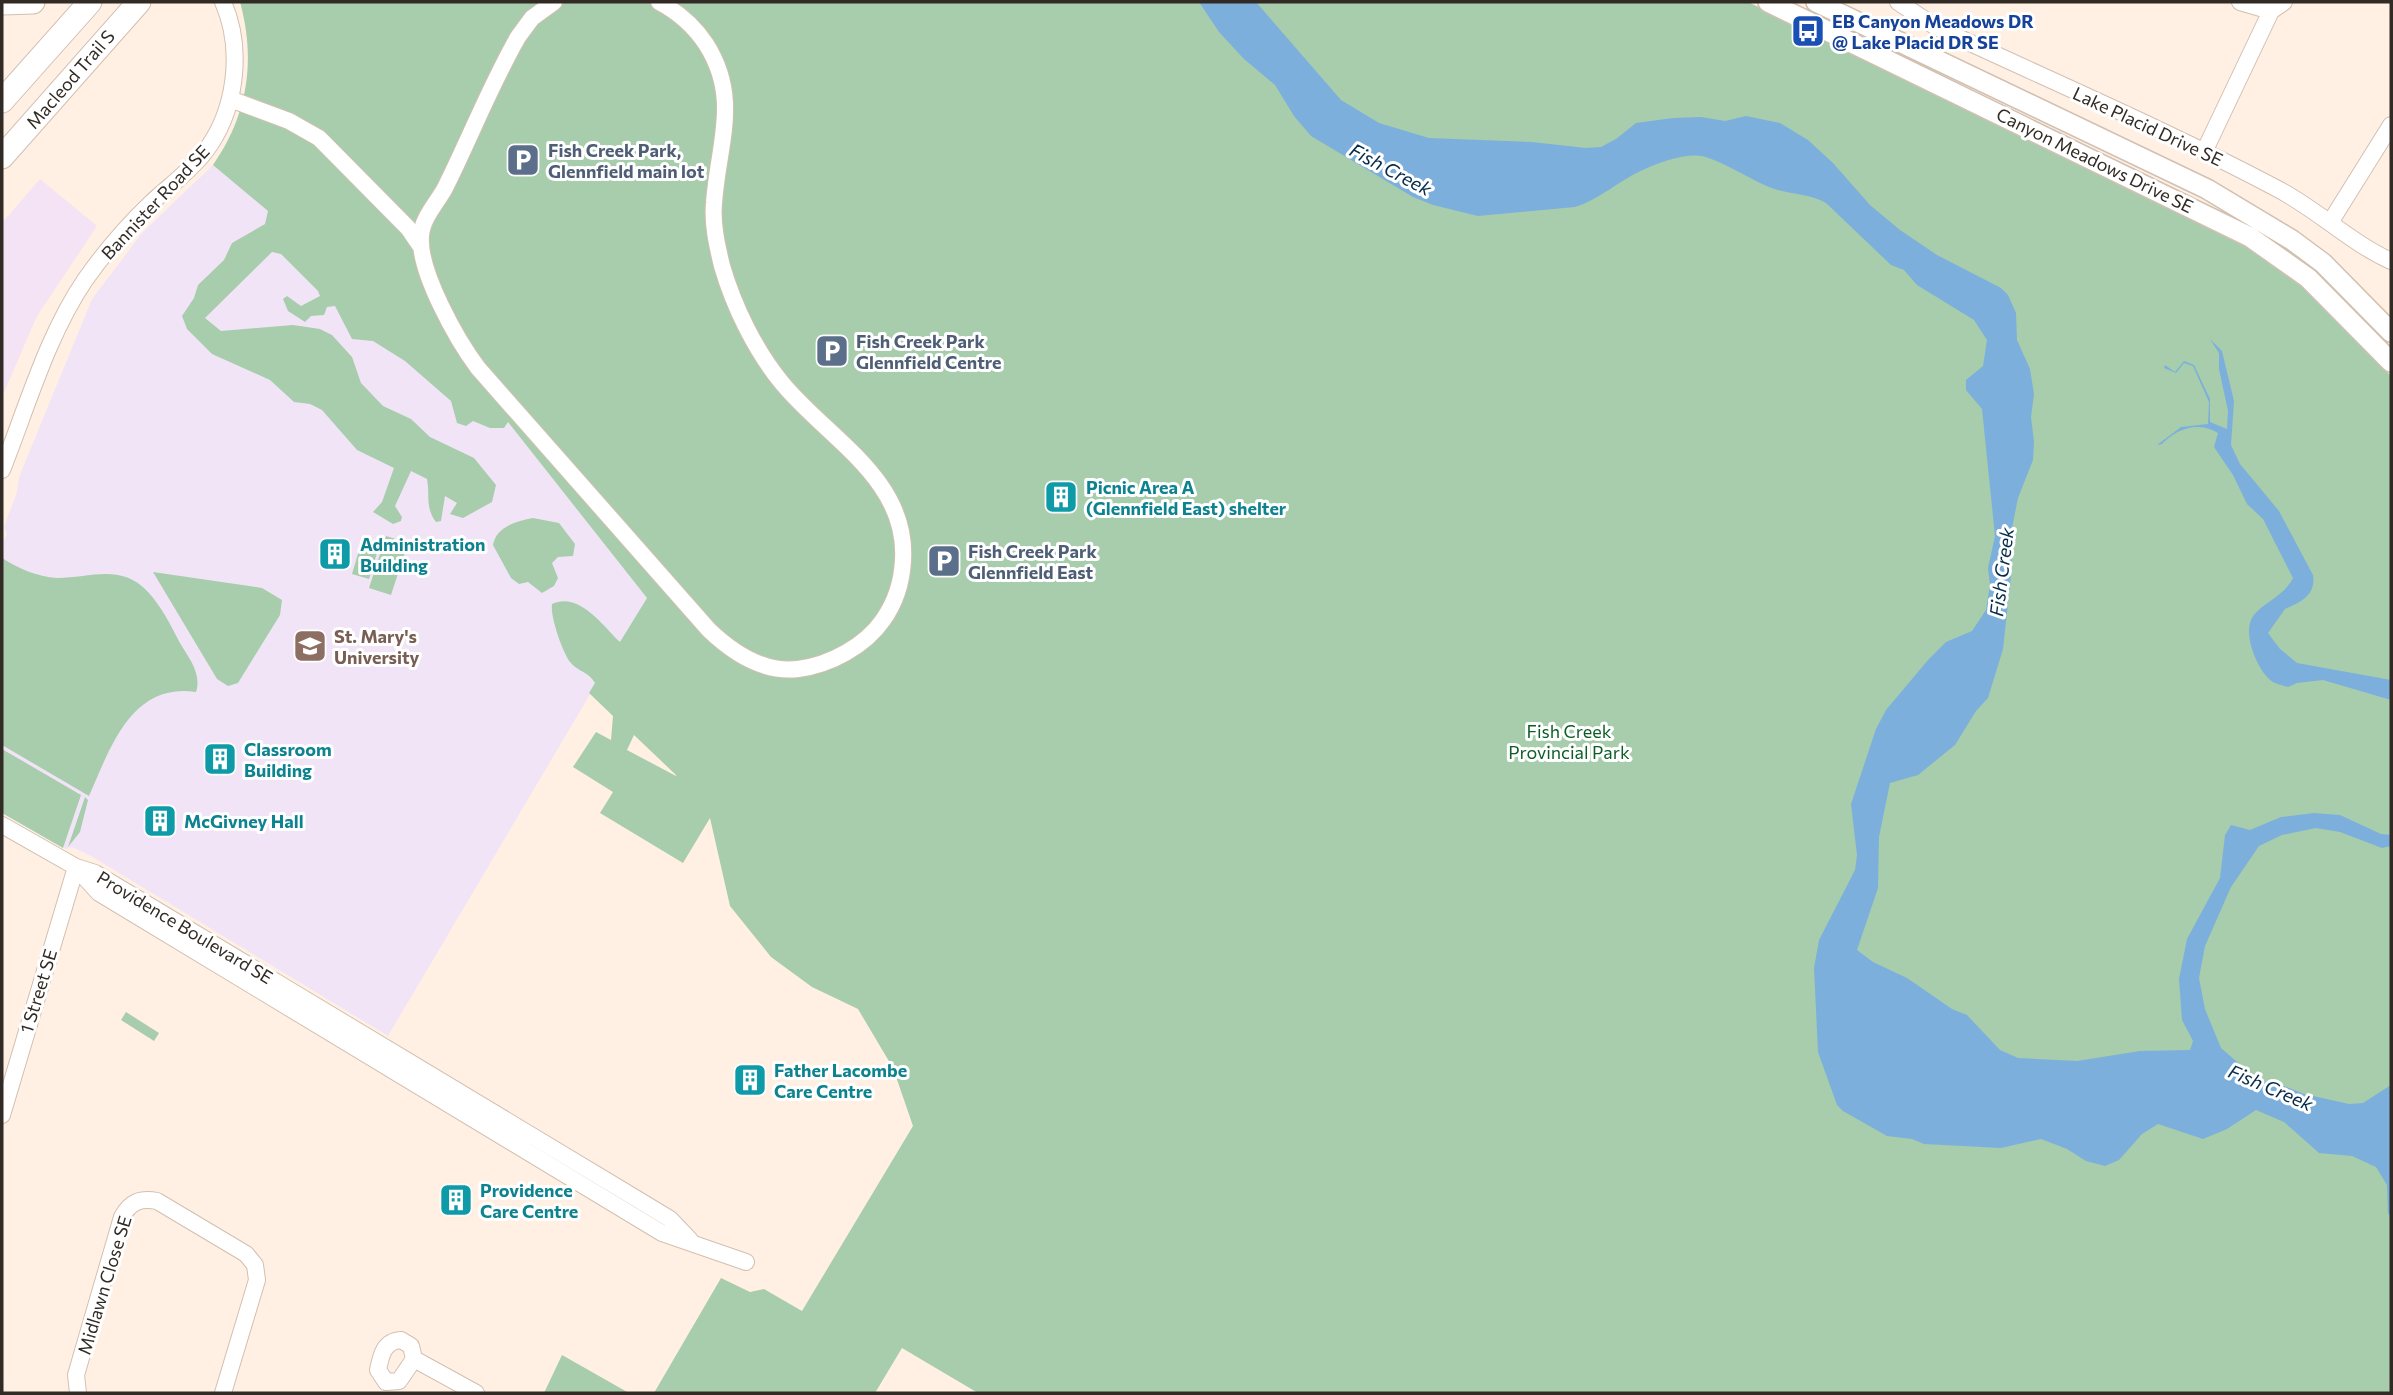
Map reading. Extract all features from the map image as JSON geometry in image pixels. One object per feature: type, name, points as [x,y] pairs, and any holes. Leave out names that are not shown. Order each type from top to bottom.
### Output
[{"type":"highway","points":[[2,3],[33,2]]},
{"type":"highway","name":"Macleod Trail S","points":[[2,101],[90,2]]},
{"type":"highway","name":"Macleod Trail S","points":[[2,157],[139,2]]},
{"type":"main road","name":"Canyon Meadows Drive SE","points":[[1768,2],[2249,237],[2308,278],[2391,362]]},
{"type":"main road","name":"Canyon Meadows Drive SE","points":[[1816,2],[2207,189],[2261,220],[2323,263],[2391,332]]},
{"type":"street","name":"Bannister Road SE","points":[[2,470],[61,325],[84,282],[129,225],[204,153],[218,131],[230,99],[235,54],[223,2]]},
{"type":"street","points":[[421,247],[423,225],[518,37],[532,18],[554,2]]},
{"type":"street","points":[[230,99],[289,121],[319,138],[387,206],[408,228],[421,247],[444,312],[478,368],[720,640],[763,665],[795,670],[839,656],[874,631],[892,604],[902,569],[904,543],[896,516],[880,483],[782,383],[745,323],[724,271],[714,222],[716,181],[725,122],[722,77],[700,36],[681,16],[659,2]]},
{"type":"street","name":"Lake Placid Drive SE","points":[[1898,2],[1936,27],[2277,188],[2331,221],[2367,250],[2391,261]]},
{"type":"street","points":[[2204,152],[2277,6],[2241,2]]},
{"type":"street","points":[[2331,221],[2391,125]]},
{"type":"street","points":[[387,206],[415,216],[424,214],[436,203]]},
{"type":"street","name":"Providence Boulevard SE","points":[[2,825],[76,867],[95,873],[632,1196],[670,1219],[690,1240],[746,1262]]},
{"type":"street","name":"1 Street SE","points":[[2,1115],[76,867]]},
{"type":"street","name":"Midlawn Close SE","points":[[78,1393],[76,1374],[122,1217],[133,1203],[147,1199],[157,1201],[246,1254],[255,1265],[257,1280],[223,1393]]},
{"type":"street","points":[[414,1359],[476,1393]]},
{"type":"shaded area","name":"St. Mary's University","points":[[214,164],[488,396],[647,598],[388,1036],[91,856],[72,847],[66,849],[2,811],[2,544],[7,534],[4,527],[17,492],[19,477],[92,299],[142,233]]},
{"type":"shaded area","points":[[40,179],[97,226],[37,316],[2,397],[2,223]]},
{"type":"green space","name":"Fish Creek Provincial Park","points":[[240,2],[1748,2],[2154,197],[2254,250],[2307,290],[2391,376],[2391,1393],[978,1393],[902,1348],[875,1393],[654,1393],[721,1278],[750,1292],[764,1289],[802,1311],[913,1126],[893,1068],[858,1009],[812,987],[771,957],[730,906],[710,818],[683,863],[600,813],[613,792],[573,767],[596,732],[611,740],[613,716],[589,693],[595,683],[592,679],[567,657],[555,625],[552,604],[562,601],[581,606],[620,642],[647,598],[508,422],[504,428],[490,428],[473,421],[466,426],[457,423],[451,401],[405,361],[373,341],[352,339],[335,306],[327,307],[324,315],[311,316],[305,322],[288,311],[283,299],[287,296],[301,306],[320,296],[281,254],[272,252],[205,318],[221,331],[293,325],[320,329],[332,335],[352,357],[361,383],[383,406],[411,419],[430,437],[474,458],[496,485],[492,502],[463,518],[450,514],[457,503],[445,496],[441,521],[436,522],[429,506],[427,479],[411,471],[395,506],[402,517],[401,521],[393,524],[373,512],[382,502],[394,468],[357,450],[322,410],[310,404],[294,402],[270,380],[212,354],[187,329],[182,316],[194,298],[198,285],[224,260],[232,243],[265,224],[268,211],[213,165],[234,127],[246,86],[248,66],[245,24]],"holes":[[[634,735],[676,775],[627,750]]]},
{"type":"green space","points":[[533,518],[559,523],[575,544],[573,556],[558,557],[552,563],[558,578],[554,586],[542,593],[528,582],[519,584],[511,578],[493,545],[502,529]]},
{"type":"green space","points":[[386,536],[408,543],[391,595],[369,588]]},
{"type":"green space","points":[[363,537],[380,543],[369,579],[352,574]]},
{"type":"green space","points":[[2,558],[42,576],[57,578],[105,574],[138,583],[162,610],[196,673],[196,692],[174,692],[155,697],[139,708],[115,740],[89,796],[2,745]]},
{"type":"green space","points":[[153,572],[262,588],[282,600],[280,615],[238,683],[228,686],[217,679]]},
{"type":"green space","points":[[2,749],[81,795],[63,848],[2,813]]},
{"type":"green space","points":[[85,797],[88,800],[80,832],[68,847]]},
{"type":"green space","points":[[126,1012],[159,1033],[154,1041],[121,1020]]},
{"type":"green space","points":[[562,1355],[629,1393],[544,1393]]},
{"type":"water","name":"Fish Creek","points":[[1199,2],[1256,2],[1341,100],[1379,123],[1429,138],[1532,142],[1586,148],[1601,147],[1636,123],[1673,118],[1701,117],[1725,121],[1746,116],[1780,123],[1808,140],[1833,163],[1870,205],[1900,230],[1937,255],[2001,288],[2008,295],[2016,313],[2017,340],[2030,369],[2034,394],[2031,417],[2034,442],[2033,460],[2018,498],[2011,533],[2012,566],[2003,649],[1988,698],[1976,711],[1955,745],[1918,775],[1890,783],[1879,837],[1878,888],[1857,950],[1873,962],[1907,978],[1952,1009],[1967,1015],[2000,1050],[2018,1058],[2077,1061],[2140,1051],[2190,1050],[2193,1041],[2182,1020],[2179,979],[2187,939],[2220,878],[2225,835],[2231,825],[2250,830],[2281,817],[2314,813],[2340,815],[2381,834],[2391,835],[2391,846],[2382,848],[2340,832],[2316,828],[2282,835],[2259,846],[2231,887],[2205,946],[2199,978],[2205,1009],[2221,1048],[2251,1074],[2276,1087],[2284,1086],[2304,1094],[2349,1104],[2363,1103],[2391,1085],[2391,1217],[2388,1213],[2387,1185],[2376,1167],[2352,1156],[2319,1153],[2284,1122],[2256,1110],[2227,1129],[2203,1139],[2158,1124],[2142,1134],[2119,1160],[2105,1166],[2086,1161],[2067,1149],[2041,1139],[2001,1148],[1924,1144],[1912,1139],[1887,1136],[1837,1105],[1818,1052],[1814,968],[1819,940],[1855,870],[1857,855],[1851,804],[1876,729],[1886,710],[1946,642],[1972,631],[1986,610],[1990,585],[1988,568],[1995,536],[1982,409],[1966,390],[1966,380],[1983,366],[1987,340],[1974,320],[1917,285],[1904,270],[1891,265],[1826,203],[1769,187],[1702,156],[1681,157],[1658,164],[1636,173],[1593,200],[1575,207],[1478,216],[1413,197],[1311,136],[1294,116],[1275,85],[1244,59],[1219,32]]},
{"type":"water","points":[[2210,339],[2222,351],[2234,401],[2231,445],[2240,464],[2279,511],[2313,575],[2312,588],[2306,597],[2285,609],[2268,633],[2280,649],[2297,663],[2391,680],[2391,700],[2323,680],[2297,683],[2288,687],[2270,680],[2259,666],[2252,649],[2250,623],[2253,616],[2284,590],[2293,578],[2263,519],[2247,504],[2233,475],[2214,447],[2218,433],[2203,427],[2188,428],[2157,445],[2181,427],[2208,424],[2209,402],[2193,366],[2184,363],[2176,373],[2164,368],[2165,365],[2175,372],[2184,361],[2194,365],[2210,399],[2210,422],[2227,429],[2228,411],[2219,369],[2219,353]]},
{"type":"place","name":"EB Canyon Meadows DR @ Lake Placid DR SE","points":[[1808,31]]},
{"type":"place","name":"Fish Creek Park, Glennfield main lot","points":[[523,160]]},
{"type":"place","name":"Fish Creek Park Glennfield Centre","points":[[832,351]]},
{"type":"place","name":"Picnic Area A (Glennfield East) shelter","points":[[1061,497]]},
{"type":"place","name":"Administration Building","points":[[335,554]]},
{"type":"place","name":"Fish Creek Park Glennfield East","points":[[944,561]]},
{"type":"place","name":"St. Mary's University","points":[[310,646]]},
{"type":"place","name":"Classroom Building","points":[[220,759]]},
{"type":"place","name":"McGivney Hall","points":[[160,821]]},
{"type":"place","name":"Father Lacombe Care Centre","points":[[750,1080]]},
{"type":"place","name":"Providence Care Centre","points":[[456,1200]]}]
